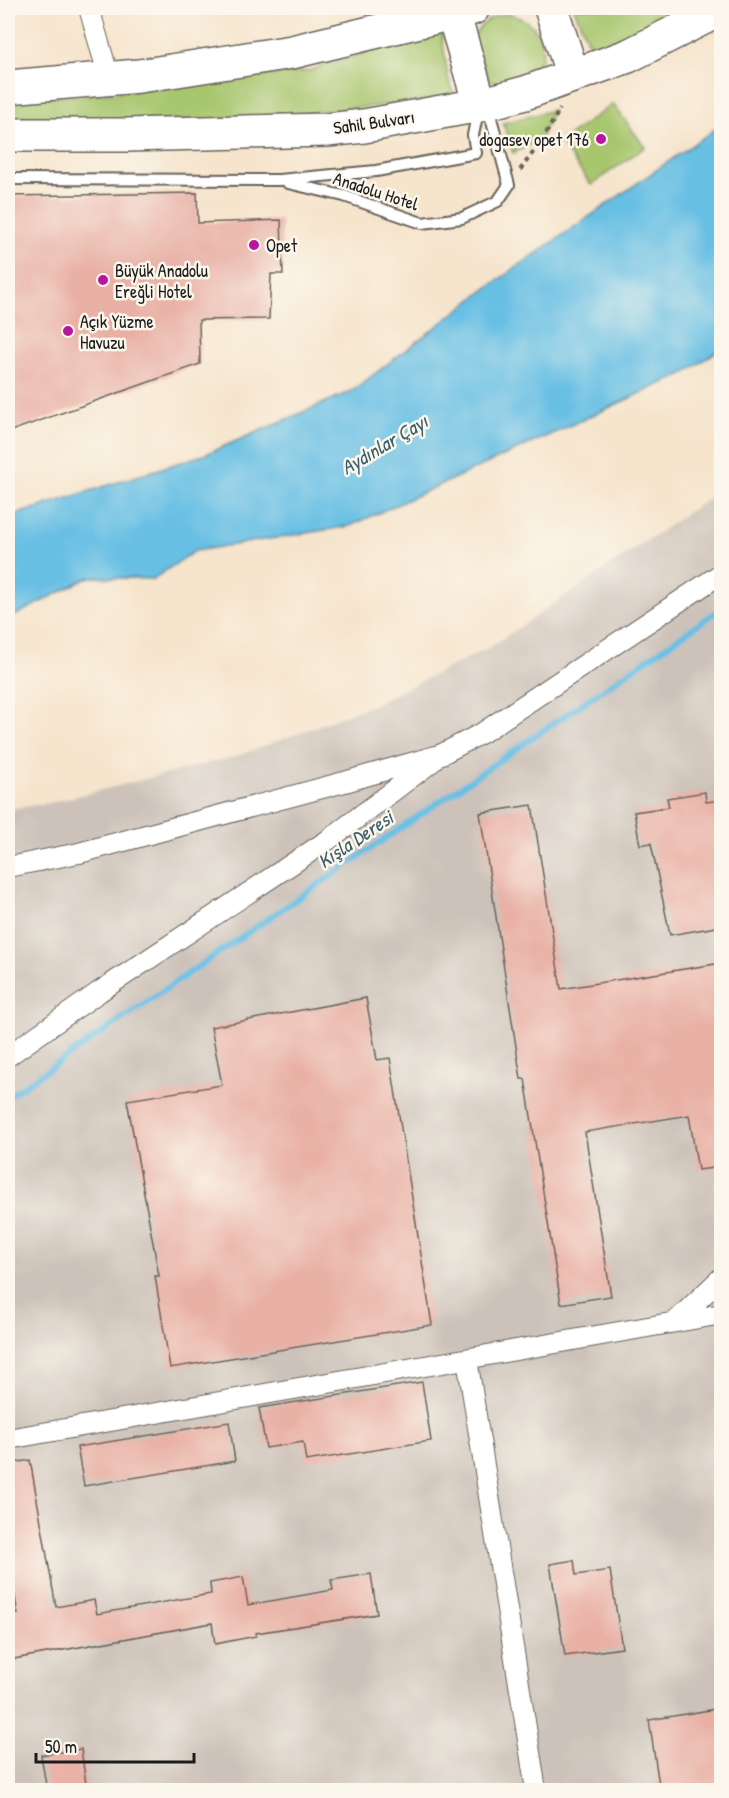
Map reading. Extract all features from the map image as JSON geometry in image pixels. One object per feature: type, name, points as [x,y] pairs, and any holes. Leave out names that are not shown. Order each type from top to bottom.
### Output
[{"type":"highway","points":[[550,8],[573,76]]},
{"type":"highway","name":"Sahil Bulvarı","points":[[8,135],[127,135],[327,130],[364,126],[480,105],[525,93],[628,56],[720,8]]},
{"type":"highway","points":[[8,87],[139,76],[292,52],[463,10],[480,105]]},
{"type":"street","points":[[89,8],[109,78]]},
{"type":"street","points":[[8,1056],[99,992],[328,840],[442,754],[482,733],[722,573]]},
{"type":"street","points":[[8,867],[80,853],[348,782],[442,754]]},
{"type":"street","points":[[675,1322],[722,1277]]},
{"type":"street","points":[[8,1439],[722,1314]]},
{"type":"street","points":[[467,1359],[536,1791]]},
{"type":"lane","points":[[8,179],[279,180],[376,171],[476,153],[473,135],[480,105]]},
{"type":"lane","points":[[480,105],[491,118],[509,185]]},
{"type":"lane","name":"Anadolu Hotel","points":[[279,180],[344,196],[422,223],[462,218],[498,201],[509,185]]},
{"type":"path","points":[[509,185],[561,108]]},
{"type":"shaded area","points":[[721,490],[721,1790],[8,1790],[8,809],[49,803],[238,756],[375,704],[492,646]]},
{"type":"green space","points":[[574,8],[686,8],[591,50]]},
{"type":"green space","points":[[508,14],[529,23],[538,34],[543,48],[534,73],[500,83],[490,81],[472,40],[486,21]]},
{"type":"green space","points":[[441,29],[448,77],[455,97],[255,119],[153,121],[8,117],[8,97],[77,96],[307,71]]},
{"type":"green space","points":[[613,104],[645,147],[591,185],[560,142]]},
{"type":"green space","points":[[553,110],[540,140],[513,153],[503,123]]},
{"type":"water","name":"Aydınlar Çayı","points":[[721,125],[721,348],[685,373],[350,526],[195,551],[153,579],[89,577],[8,619],[8,517],[206,454],[352,391],[491,285]]},
{"type":"building","name":"Büyük Anadolu Ereğli Hotel","points":[[197,193],[198,223],[281,220],[283,274],[271,274],[269,319],[199,320],[200,364],[8,432],[8,196]]},
{"type":"building","points":[[705,792],[706,802],[722,800],[722,926],[670,935],[651,843],[640,845],[634,812],[669,807],[667,798]]},
{"type":"building","points":[[532,805],[561,989],[722,963],[722,1167],[698,1170],[689,1115],[585,1132],[611,1296],[561,1304],[525,1079],[521,1079],[480,813]]},
{"type":"building","points":[[366,998],[377,1060],[390,1058],[432,1325],[170,1368],[155,1276],[159,1276],[127,1100],[222,1085],[211,1027]]},
{"type":"building","points":[[422,1382],[431,1441],[306,1461],[303,1442],[266,1448],[259,1408]]},
{"type":"building","points":[[229,1422],[235,1461],[84,1486],[77,1447]]},
{"type":"building","points":[[30,1460],[56,1607],[94,1600],[97,1614],[211,1594],[210,1583],[243,1577],[248,1605],[333,1590],[331,1580],[371,1574],[377,1614],[256,1633],[256,1636],[215,1644],[212,1623],[8,1660],[8,1616],[18,1614],[8,1557],[8,1464]]},
{"type":"building","points":[[574,1560],[576,1575],[610,1570],[622,1648],[565,1656],[550,1564]]},
{"type":"building","points":[[722,1708],[722,1791],[660,1791],[649,1720]]},
{"type":"building","points":[[81,1749],[87,1791],[47,1791],[41,1755]]},
{"type":"waterway","name":"Kışla Deresi","points":[[8,1097],[722,608]]},
{"type":"place","name":"dogasev opet 176","points":[[601,139]]},
{"type":"place","name":"Opet","points":[[254,245]]},
{"type":"place","name":"Büyük Anadolu Ereğli Hotel","points":[[103,280]]},
{"type":"place","name":"Açık Yüzme Havuzu","points":[[68,331]]}]
